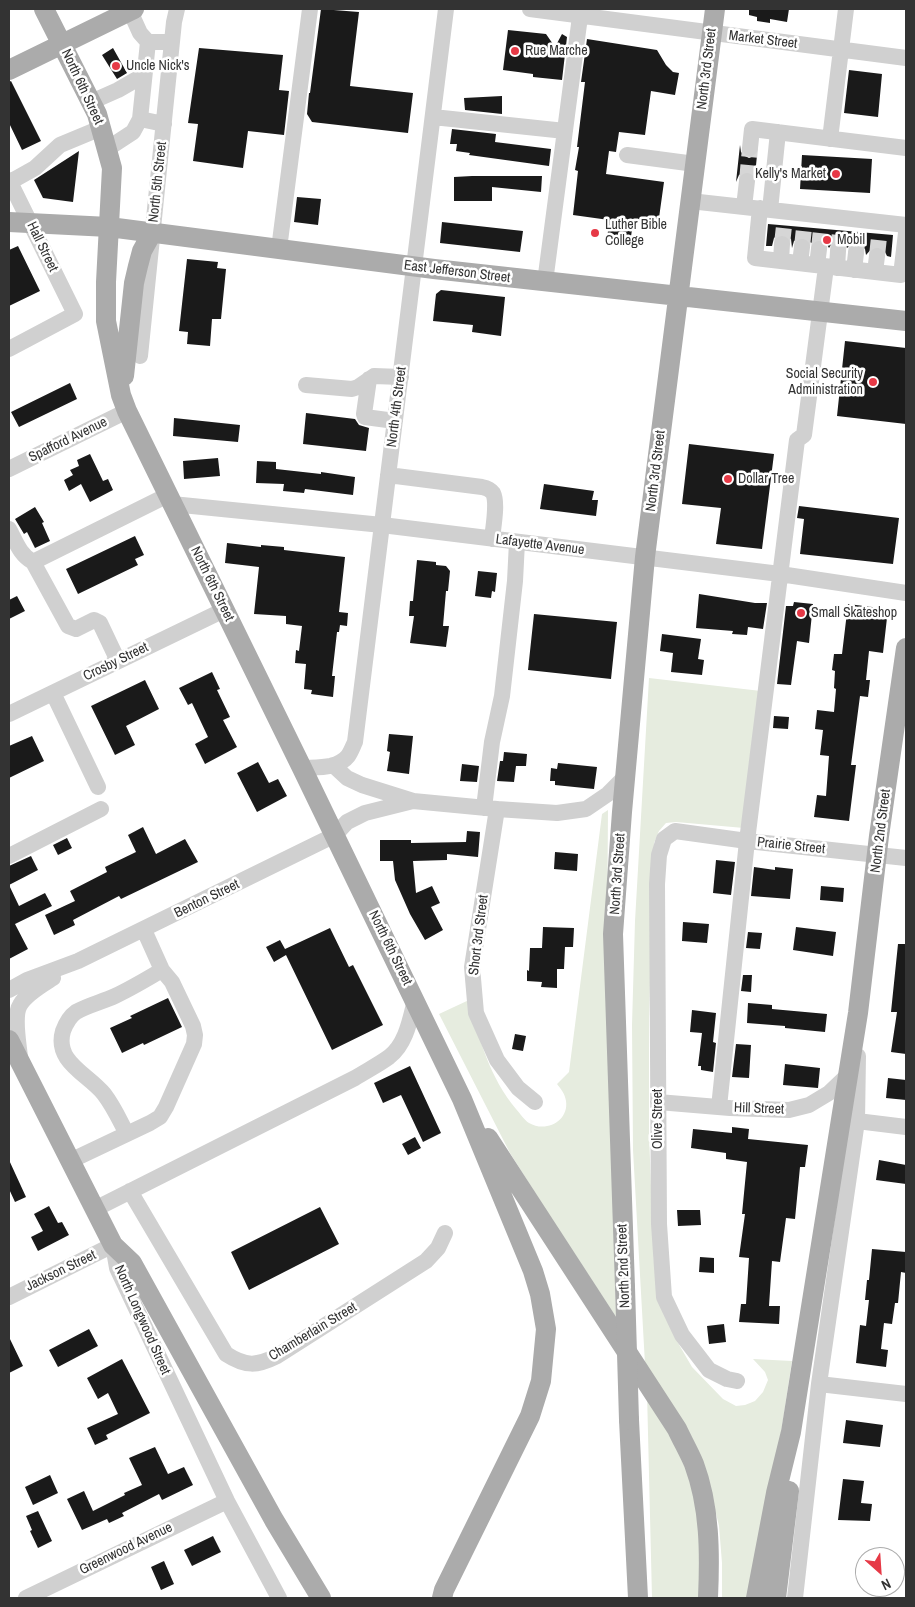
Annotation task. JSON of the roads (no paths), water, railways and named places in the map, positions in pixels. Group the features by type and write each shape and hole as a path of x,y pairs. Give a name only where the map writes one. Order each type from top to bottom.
{"main road":[{"name":"North 6th Street","path":"44,9 97,114 112,168 106,282 106,321 124,403 462,1099"},
{"name":"North 3rd Street","path":"614,934 622,812 627,775 646,557 714,9"},
{"path":"9,70 132,10"},
{"name":"East Jefferson Street","path":"9,222 109,227 415,267 906,321"},
{"path":"124,403 134,283 142,251 153,232"},
{"name":"North 2nd Street","path":"756,1598 776,1493 791,1432 849,1074 906,648"},
{"name":"North 2nd Street","path":"614,934 629,1420 638,1598"},
{"name":"North Longwood Street","path":"9,1040 113,1245"},
{"path":"442,1598 444,1590 530,1416 541,1381 546,1329 540,1294 533,1271 462,1099"},
{"path":"462,1099 664,1409 694,1464 705,1505 710,1559 708,1598"},
{"path":"113,1245 132,1263 274,1520 321,1598"},
{"path":"776,1598 789,1493 791,1432"}],"street":[{"name":"North 5th Street","path":"140,356 174,22 177,9"},
{"path":"279,249 310,9"},
{"name":"North 4th Street","path":"333,765 343,762 349,756 355,742 446,9"},
{"name":"Market Street","path":"530,9 580,12 712,33 906,58"},
{"path":"830,139 846,9"},
{"path":"132,10 140,33 148,42 172,42"},
{"path":"545,282 580,12"},
{"path":"107,148 132,132 140,119 148,42"},
{"path":"91,102 118,90 144,75"},
{"path":"433,117 565,131"},
{"path":"140,119 164,124"},
{"path":"9,181 35,168 60,145 101,128"},
{"path":"750,148 752,130 906,148"},
{"path":"778,132 769,212 755,258 781,261 801,255 827,260 854,270 876,264 901,275 906,234"},
{"path":"626,155 695,164"},
{"name":"Hall Street","path":"9,181 75,314 9,349"},
{"path":"747,182 769,212"},
{"path":"690,201 769,212 822,223 879,230 906,225"},
{"path":"781,261 782,244"},
{"path":"854,270 856,253"},
{"path":"719,1107 747,841 797,440 804,435 827,260"},
{"path":"306,385 352,389 358,388 369,379 378,376 400,377"},
{"path":"369,379 364,414 366,417 395,421"},
{"name":"Spafford Avenue","path":"11,463 124,403"},
{"path":"388,475 482,486 489,489 495,500 492,539"},
{"path":"33,562 170,500"},
{"name":"Lafayette Avenue","path":"170,500 646,557 780,574 906,593"},
{"path":"9,529 21,552 27,559 33,562 68,626 76,629 94,620 100,623 118,661"},
{"name":"Short 3rd Street","path":"517,542 515,581 502,696 492,742 491,809 472,967 476,1013 496,1060 518,1088 535,1102"},
{"name":"Crosby Street","path":"9,714 224,610"},
{"path":"53,693 98,787"},
{"path":"302,768 333,765 347,778 362,785 413,801 556,813 586,809 608,794 627,775"},
{"path":"335,835 347,822 365,813 413,801"},
{"path":"9,856 101,810"},
{"name":"Prairie Street","path":"676,831 747,841 906,858"},
{"name":"Olive Street","path":"676,831 664,839 657,884 659,1224 664,1297 682,1335 710,1370 726,1379 737,1381"},
{"name":"Benton Street","path":"9,990 27,980 78,961 144,930 335,835"},
{"path":"70,1161 160,1117 194,1044 193,1026 172,982 162,970 144,930"},
{"name":"Benton Street","path":"20,1064 17,1022 19,1006 36,988 78,961"},
{"path":"127,1134 114,1108 103,1092 76,1068 63,1053 61,1038 66,1023 74,1014 138,985 162,970"},
{"path":"95,1209 355,1078 390,1056 402,1041 410,1022 415,1000"},
{"name":"North 2nd Street","path":"795,1598 819,1384 857,1121 858,1013"},
{"name":"Hill Street","path":"658,1102 789,1110 809,1105 828,1093 849,1074"},
{"path":"857,1121 906,1127"},
{"name":"Chamberlain Street","path":"130,1191 226,1354 237,1361 252,1364 266,1362 278,1356 426,1261 438,1248 445,1233"},
{"name":"Jackson Street","path":"9,1296 113,1245"},
{"name":"North Longwood Street","path":"113,1245 117,1268 227,1501 279,1598"},
{"path":"819,1384 906,1394"},
{"name":"Greenwood Avenue","path":"26,1598 227,1501"}],"tunnel":[{"path":"747,181 750,148"},
{"path":"782,244 784,226"},
{"path":"802,247 804,228"},
{"path":"819,249 821,229"},
{"path":"838,251 840,232"},
{"path":"856,253 858,234"},
{"path":"877,256 879,237"}],"place":[{"name":"Rue Marche","path":"515,51"},
{"name":"Uncle Nick's","path":"116,66"},
{"name":"Kelly's Market","path":"836,174"},
{"name":"Luther Bible College","path":"595,233"},
{"name":"Mobil","path":"827,240"},
{"name":"Social Security Administration","path":"873,382"},
{"name":"Dollar Tree","path":"728,479"},
{"name":"Small Skateshop","path":"801,613"}]}
